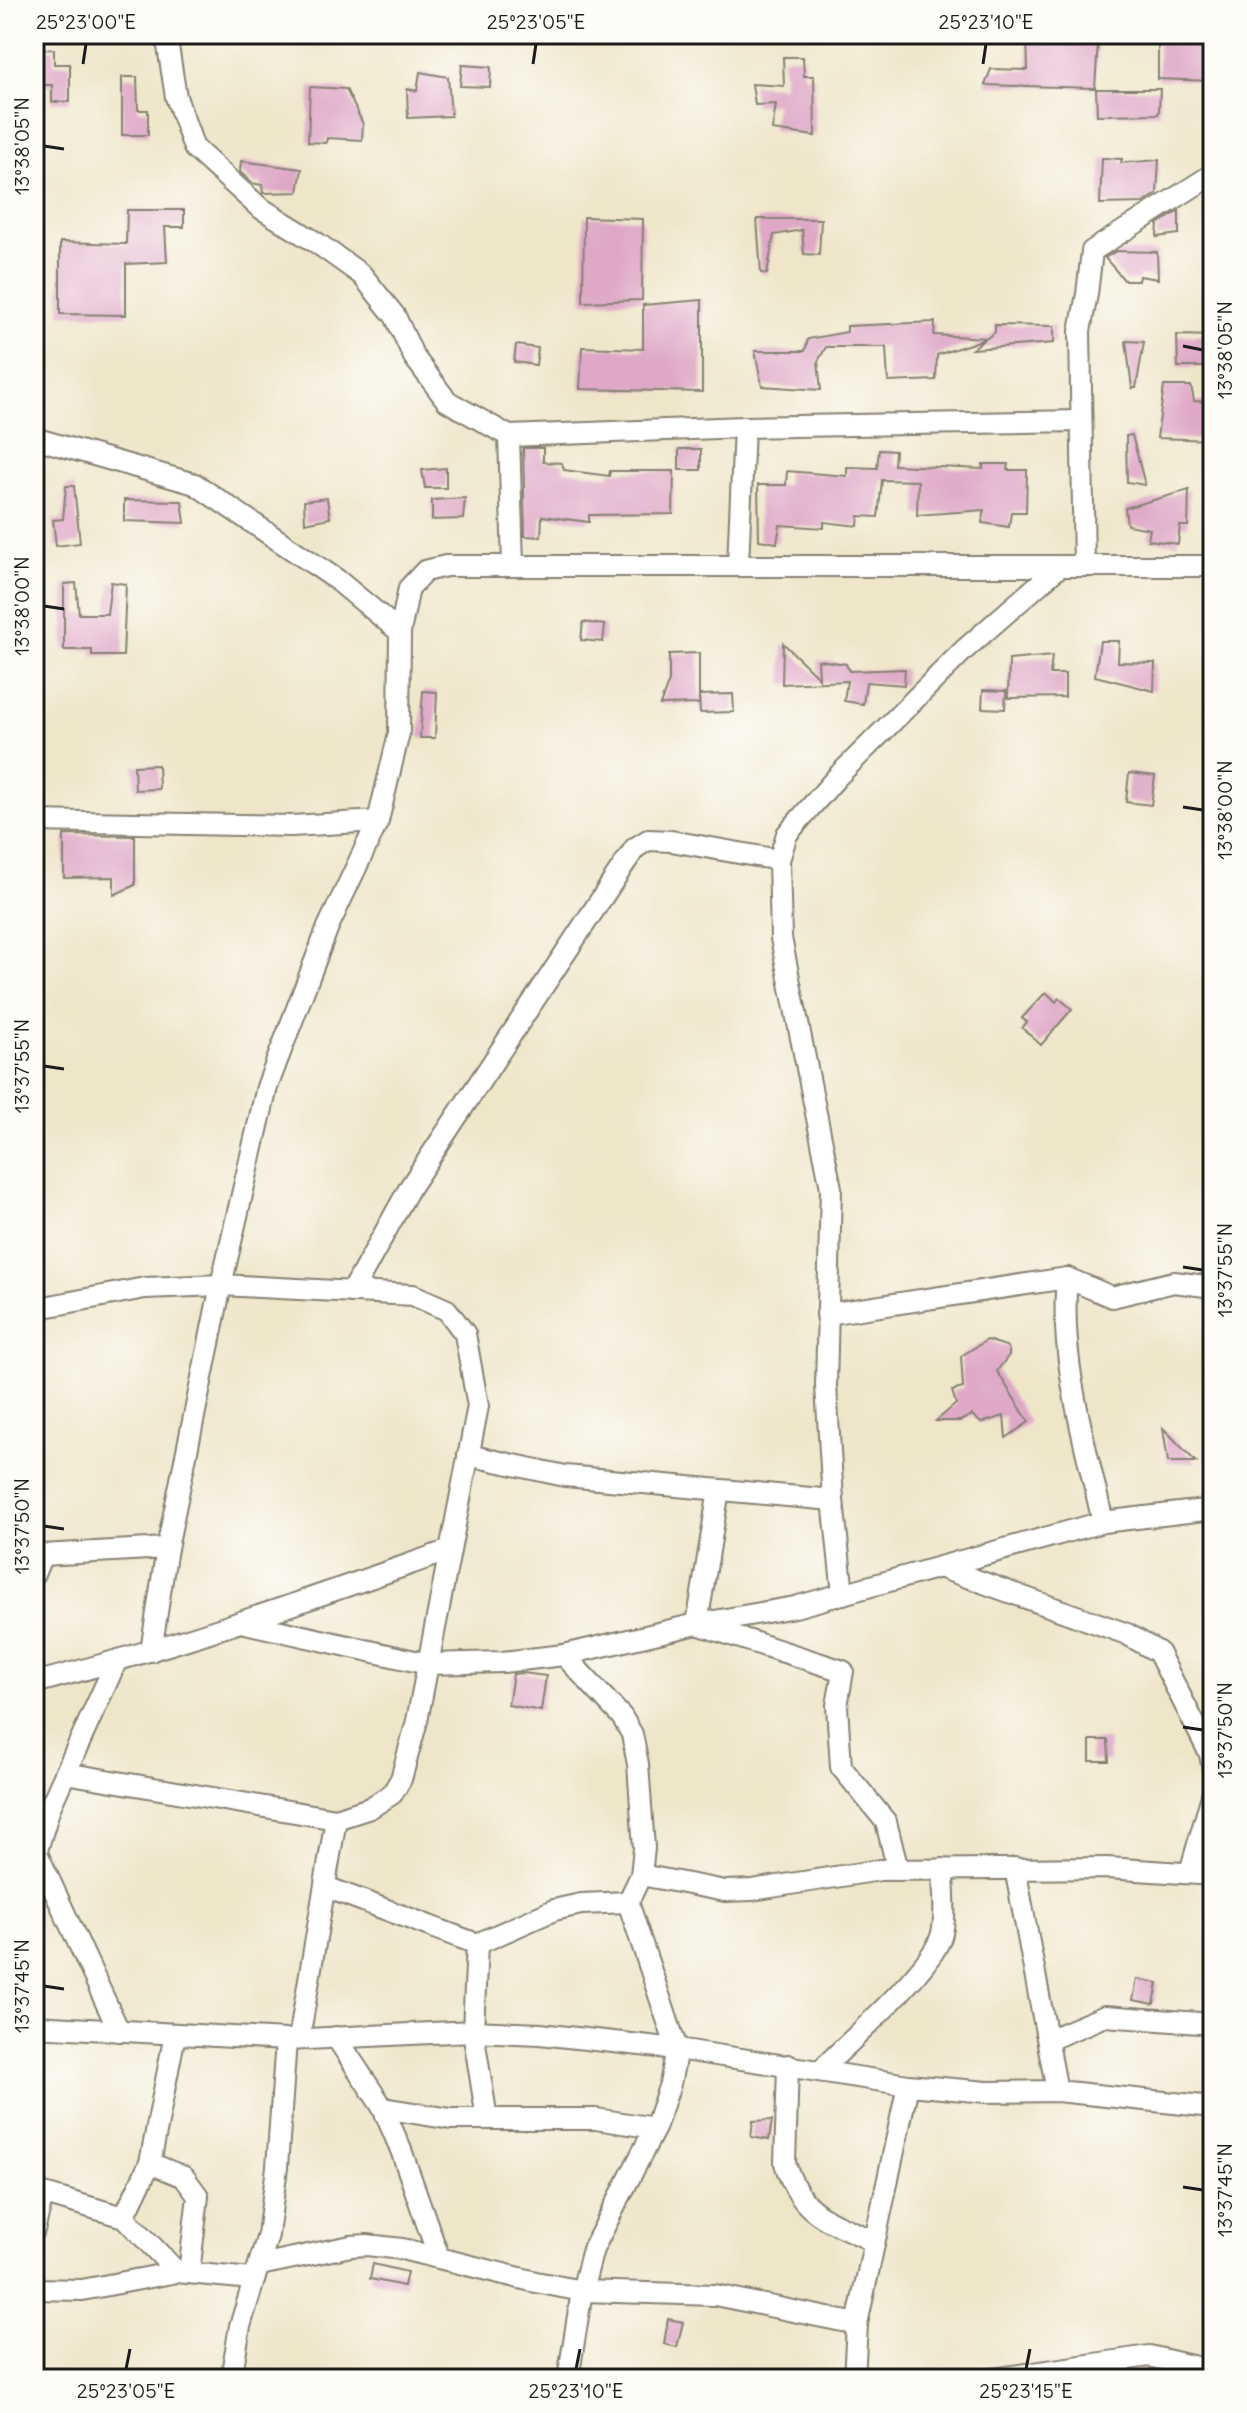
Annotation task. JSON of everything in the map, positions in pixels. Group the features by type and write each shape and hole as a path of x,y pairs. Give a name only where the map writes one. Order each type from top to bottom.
{"street":[{"path":"166,34 176,97 194,148 259,207 362,275 395,316 414,357 447,401 509,436 744,427 1081,421"},
{"path":"1084,566 1080,331 1092,251 1213,174"},
{"path":"738,565 744,427"},
{"path":"509,436 513,565"},
{"path":"34,438 195,484 314,563 400,632"},
{"path":"151,1651 167,1548 221,1285 267,1087 328,927 378,821 399,733 400,632 409,588 425,571 446,566 513,565 1213,566"},
{"path":"843,1594 826,1386 831,1188 781,938 779,860 787,834 837,777 964,650 1060,566"},
{"path":"34,821 291,826 378,821"},
{"path":"352,1292 410,1187 635,848 648,840 671,841 779,860"},
{"path":"827,1314 1067,1278 1112,1297 1174,1282 1213,1287"},
{"path":"1067,1278 1063,1310 1067,1355 1103,1522"},
{"path":"34,1309 145,1288 221,1285 413,1295 447,1310 465,1334 478,1406 417,1721 401,1779 392,1794 370,1808 336,1819 65,1773"},
{"path":"468,1455 565,1476 833,1500"},
{"path":"697,1624 719,1490"},
{"path":"241,1622 428,1664 503,1662 564,1655 697,1624 795,1607 1103,1522 1213,1509"},
{"path":"37,1560 167,1548"},
{"path":"34,1683 151,1651 450,1550"},
{"path":"942,1568 1127,1634 1158,1652 1210,1754 1213,1770"},
{"path":"697,1624 843,1671 837,1706 841,1767 886,1822 898,1870"},
{"path":"564,1655 622,1717 632,1734 638,1764 644,1848 641,1875 628,1902 677,2049 670,2084 655,2128 593,2249 582,2291 568,2379"},
{"path":"116,1662 50,1807 35,1854 119,2031"},
{"path":"1190,1872 1213,1792"},
{"path":"231,2379 240,2326 268,2235 292,2040 326,1887 336,1819"},
{"path":"1015,1868 1057,2091"},
{"path":"641,1875 725,1891 898,1870 1107,1868 1213,1875"},
{"path":"821,2070 886,2006 937,1946 942,1933 943,1869"},
{"path":"326,1887 477,1944 554,1910 581,1904 628,1902"},
{"path":"477,1944 473,2031 487,2119"},
{"path":"1048,2040 1105,2016 1213,2024"},
{"path":"34,2026 292,2040 473,2031 540,2034 677,2049 908,2085 987,2092 1057,2091 1213,2107"},
{"path":"124,2217 150,2163 175,2034"},
{"path":"336,2037 383,2108 439,2258"},
{"path":"788,2065 785,2163 799,2197 814,2213 873,2241"},
{"path":"854,2379 857,2324 908,2085"},
{"path":"383,2108 451,2119 596,2119 655,2128"},
{"path":"150,2163 184,2177 198,2196 183,2272"},
{"path":"34,2230 39,2193 107,2210 124,2217 183,2272"},
{"path":"34,2289 82,2290 183,2272 256,2272 351,2246 367,2245 402,2249 582,2291 715,2295 857,2324"},
{"path":"992,2379 1046,2376 1149,2356 1213,2371"}],"building":[{"path":"1197,38 1213,39 1209,81 1158,79 1158,41 1197,41"},
{"path":"1027,39 1098,42 1095,88 985,85 991,69 1028,70"},
{"path":"54,49 54,64 70,64 70,102 52,102 52,85 34,85 34,50"},
{"path":"783,57 803,57 804,76 814,76 815,136 772,130 776,104 755,105 752,84 784,86"},
{"path":"462,65 491,67 490,87 460,86"},
{"path":"420,72 448,77 451,116 408,118 407,89 417,91"},
{"path":"122,77 137,77 138,110 148,110 148,135 122,135"},
{"path":"310,87 346,89 363,124 362,140 327,138 326,143 308,142"},
{"path":"1096,89 1160,89 1159,112 1097,115"},
{"path":"1102,158 1122,159 1121,163 1159,160 1157,194 1143,203 1100,204"},
{"path":"241,161 302,169 298,192 263,193 262,185 252,183 240,172"},
{"path":"127,210 184,210 184,227 165,227 167,262 126,264 126,315 60,314 60,242 126,244"},
{"path":"1179,211 1179,234 1157,237 1158,224"},
{"path":"584,217 643,219 642,300 583,302"},
{"path":"757,219 821,219 819,255 804,254 802,230 774,235 767,274 761,273"},
{"path":"1116,251 1157,252 1158,279 1139,276 1138,281 1125,281 1105,258"},
{"path":"702,300 702,392 580,389 582,347 643,349 643,305"},
{"path":"935,322 934,335 987,338 995,332 995,325 1054,326 1054,343 972,349 985,339 937,355 936,380 888,382 886,347 826,347 818,361 821,390 762,386 755,351 805,351 808,339 847,332 847,326"},
{"path":"1177,335 1213,336 1213,367 1178,367"},
{"path":"1126,341 1144,342 1136,388 1132,388"},
{"path":"516,345 538,348 536,365 514,362"},
{"path":"1164,386 1191,386 1194,401 1213,402 1213,440 1157,438"},
{"path":"1132,435 1145,485 1127,482 1126,436"},
{"path":"523,448 543,448 543,462 562,463 564,470 609,476 610,471 674,471 673,514 589,515 589,522 542,516 541,537 525,536"},
{"path":"679,449 701,449 701,470 679,470"},
{"path":"879,450 895,451 894,465 983,469 983,464 1008,464 1007,470 1027,470 1026,512 1011,512 1009,527 982,523 984,510 917,515 918,481 882,480 878,517 859,516 858,526 824,522 824,528 780,525 777,543 759,540 758,485 786,485 787,471 847,476 847,467 877,468"},
{"path":"446,468 446,488 425,488 422,470"},
{"path":"66,486 74,486 80,543 56,546 53,520 63,519"},
{"path":"1189,490 1188,526 1180,526 1178,544 1148,540 1150,529 1127,525 1125,508"},
{"path":"327,498 330,518 305,523 304,501"},
{"path":"465,498 463,519 432,520 432,500"},
{"path":"124,500 182,501 185,523 124,521"},
{"path":"111,582 126,584 123,656 92,656 92,650 64,650 64,584 76,583 79,614 107,614"},
{"path":"583,622 605,625 603,642 581,640"},
{"path":"1100,641 1119,641 1118,662 1155,663 1154,691 1095,676"},
{"path":"783,643 819,678 818,660 846,664 849,671 905,669 904,685 866,682 863,704 844,701 847,681 782,684"},
{"path":"699,653 699,704 660,705 669,681 669,654"},
{"path":"1052,656 1050,674 1065,674 1065,697 1008,698 1009,660"},
{"path":"983,690 1006,691 1005,709 982,708"},
{"path":"423,691 437,692 435,738 420,738"},
{"path":"733,694 734,712 700,713 699,695"},
{"path":"158,765 159,789 135,790 134,766"},
{"path":"1129,773 1155,776 1151,805 1126,802"},
{"path":"64,835 135,836 135,885 114,895 114,877 64,878"},
{"path":"1046,992 1056,1002 1059,998 1072,1009 1041,1045 1022,1028 1027,1022 1022,1018"},
{"path":"987,1340 1006,1346 1009,1350 1009,1355 997,1371 1029,1422 1006,1438 1004,1416 981,1423 972,1415 960,1421 936,1421 956,1404 952,1391 963,1388 961,1356"},
{"path":"1163,1428 1196,1462 1168,1462"},
{"path":"513,1674 546,1676 541,1711 508,1705"},
{"path":"1090,1740 1108,1740 1109,1761 1090,1761"},
{"path":"1137,1979 1158,1983 1154,2004 1133,2000"},
{"path":"772,2120 769,2140 751,2137 753,2121"},
{"path":"373,2264 407,2272 404,2286 370,2279"},
{"path":"668,2319 683,2322 677,2347 664,2344"}]}
